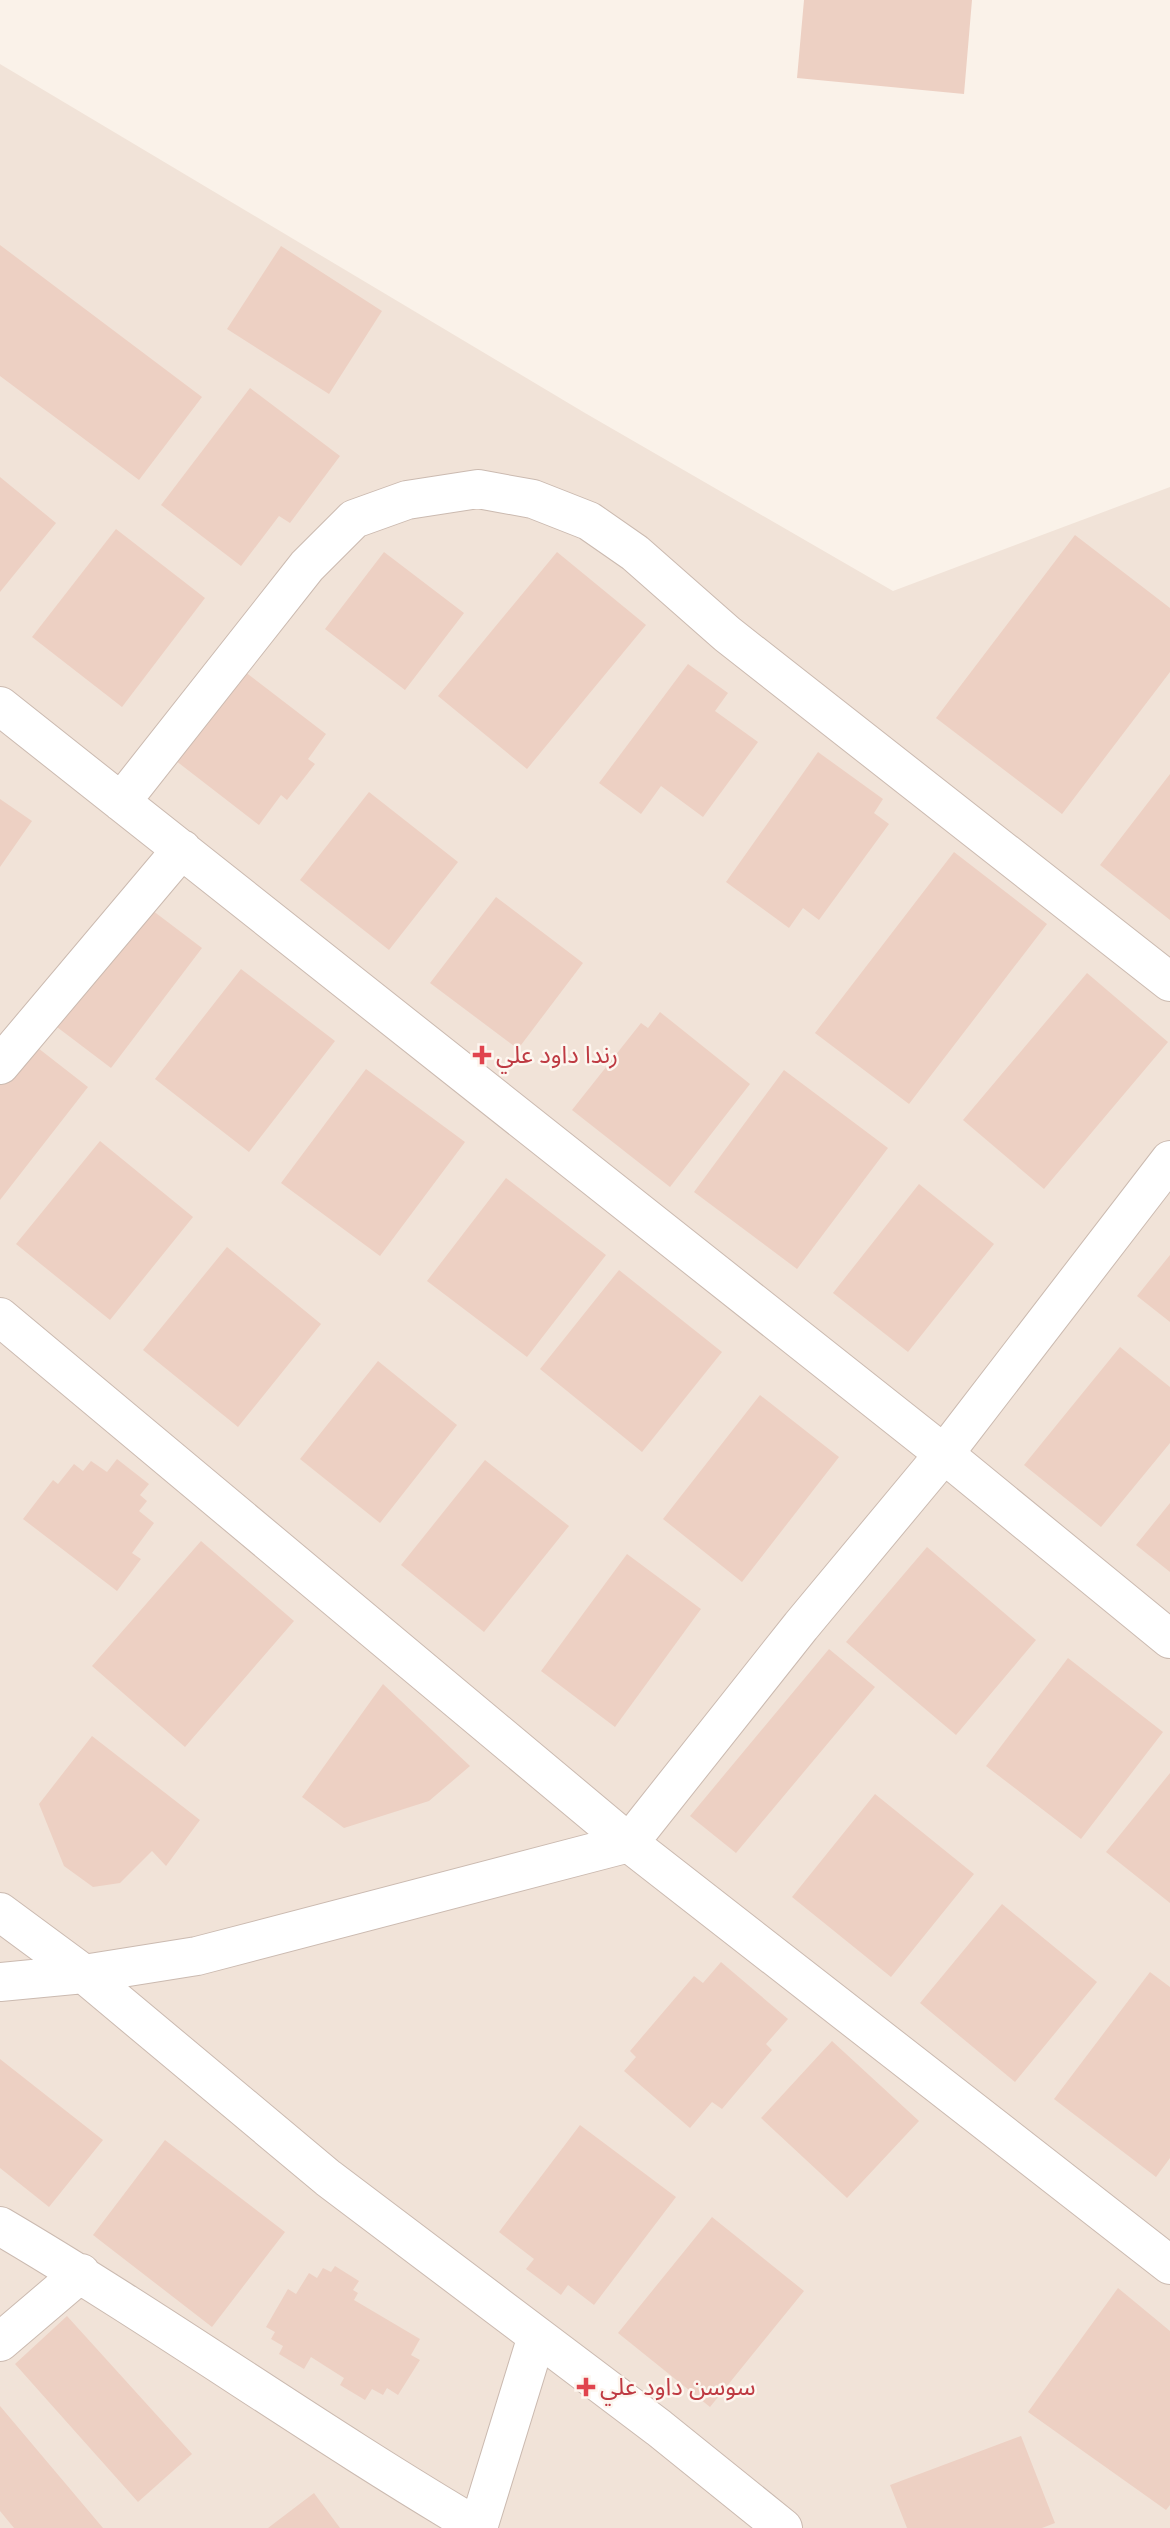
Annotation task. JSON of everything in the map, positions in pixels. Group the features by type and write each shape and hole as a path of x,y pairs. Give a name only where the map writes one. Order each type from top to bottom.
{"street":[{"path":"121,802 307,566 354,519 407,500 478,489 533,499 589,522 635,553 727,634 1170,982"},
{"path":"0,706 944,1454 1170,1639"},
{"path":"0,1065 182,849"},
{"path":"0,1982 84,1974 197,1956 629,1843 801,1626 944,1454 1170,1160"},
{"path":"0,1317 629,1843 1170,2265"},
{"path":"0,1912 84,1974 328,2178 659,2428 783,2528"},
{"path":"0,2226 81,2273 389,2474 478,2528 537,2336"},
{"path":"0,2342 81,2273"}],"shaded area":[{"path":"0,64 585,413 893,591 1170,487 1170,2528 0,2528"}],"building":[{"path":"804,0 972,0 964,94 797,78"},
{"path":"0,245 202,397 139,480 0,376"},
{"path":"281,246 382,311 329,394 227,329"},
{"path":"250,388 340,456 290,523 279,516 241,566 161,505"},
{"path":"0,477 56,523 0,592"},
{"path":"116,529 205,598 122,707 32,637"},
{"path":"1075,535 1170,608 1170,672 1062,814 936,718"},
{"path":"384,552 464,613 405,690 325,629"},
{"path":"557,552 646,625 527,769 438,696"},
{"path":"688,664 728,693 715,711 758,742 703,817 661,786 641,814 599,783"},
{"path":"240,668 326,734 308,759 315,764 287,800 281,795 259,825 171,757"},
{"path":"818,752 883,799 874,813 889,824 819,920 803,908 789,928 726,882"},
{"path":"1170,774 1170,920 1100,865"},
{"path":"369,792 458,862 389,950 300,880"},
{"path":"0,799 32,821 0,867"},
{"path":"954,852 1047,924 909,1104 815,1033"},
{"path":"496,897 583,963 518,1049 430,983"},
{"path":"140,901 202,948 111,1068 49,1021"},
{"path":"241,969 335,1041 249,1152 155,1079"},
{"path":"1087,973 1168,1042 1044,1189 963,1120"},
{"path":"660,1012 750,1084 670,1187 572,1110 641,1023 648,1028"},
{"path":"29,1041 88,1087 0,1200 0,1078"},
{"path":"366,1069 465,1142 380,1256 281,1183"},
{"path":"784,1070 888,1148 797,1269 694,1192"},
{"path":"100,1141 193,1217 110,1320 16,1244"},
{"path":"506,1178 606,1255 527,1357 427,1281"},
{"path":"919,1184 994,1244 908,1352 833,1293"},
{"path":"227,1247 321,1324 238,1427 143,1350"},
{"path":"1170,1255 1170,1322 1137,1296"},
{"path":"619,1270 722,1352 642,1452 540,1369"},
{"path":"1120,1347 1170,1387 1170,1443 1101,1527 1024,1465"},
{"path":"378,1361 457,1425 380,1523 300,1459"},
{"path":"760,1395 839,1457 742,1582 663,1519"},
{"path":"117,1459 149,1484 140,1495 147,1501 139,1511 154,1523 132,1553 141,1559 117,1591 23,1519 53,1480 58,1484 74,1464 83,1471 91,1461 107,1472"},
{"path":"485,1460 569,1526 484,1632 401,1565"},
{"path":"1170,1503 1170,1572 1136,1545"},
{"path":"201,1541 294,1621 185,1747 92,1666"},
{"path":"927,1547 1036,1640 956,1735 846,1642"},
{"path":"627,1554 701,1609 615,1727 541,1671"},
{"path":"829,1649 875,1687 736,1853 690,1816"},
{"path":"1068,1658 1163,1732 1081,1839 986,1766"},
{"path":"383,1684 470,1766 429,1801 344,1828 302,1797"},
{"path":"92,1736 200,1820 166,1866 152,1851 120,1883 93,1887 64,1866 39,1804"},
{"path":"1170,1773 1170,1903 1106,1852"},
{"path":"875,1794 974,1874 891,1977 792,1897"},
{"path":"1002,1904 1097,1982 1015,2082 920,2003"},
{"path":"721,1962 788,2019 766,2044 772,2050 722,2109 712,2102 690,2128 624,2071 636,2057 630,2051 694,1976 703,1983"},
{"path":"1150,1972 1170,1987 1170,2158 1156,2177 1054,2099"},
{"path":"832,2041 919,2121 847,2198 761,2118"},
{"path":"0,2059 103,2140 49,2207 0,2168"},
{"path":"580,2125 676,2197 594,2305 568,2285 561,2295 526,2269 534,2259 499,2232"},
{"path":"165,2140 285,2232 212,2327 93,2235"},
{"path":"712,2217 804,2291 710,2407 618,2333"},
{"path":"335,2266 359,2281 353,2290 358,2293 354,2300 420,2339 411,2355 420,2360 398,2395 387,2388 383,2395 372,2389 365,2400 340,2385 344,2378 311,2357 304,2369 279,2354 283,2346 271,2339 275,2332 266,2327 288,2289 296,2294 309,2273 317,2278 323,2268 331,2272"},
{"path":"1118,2288 1170,2331 1170,2505 1166,2510 1028,2412"},
{"path":"67,2316 192,2454 138,2502 15,2364"},
{"path":"0,2406 103,2528 14,2528 0,2511"},
{"path":"1021,2436 1055,2523 1042,2528 907,2528 890,2485"},
{"path":"314,2493 340,2528 268,2528"}],"place":[{"name":"رندا داود علي","path":"482,1055"},
{"name":"سوسن داود علي","path":"586,2387"}]}
